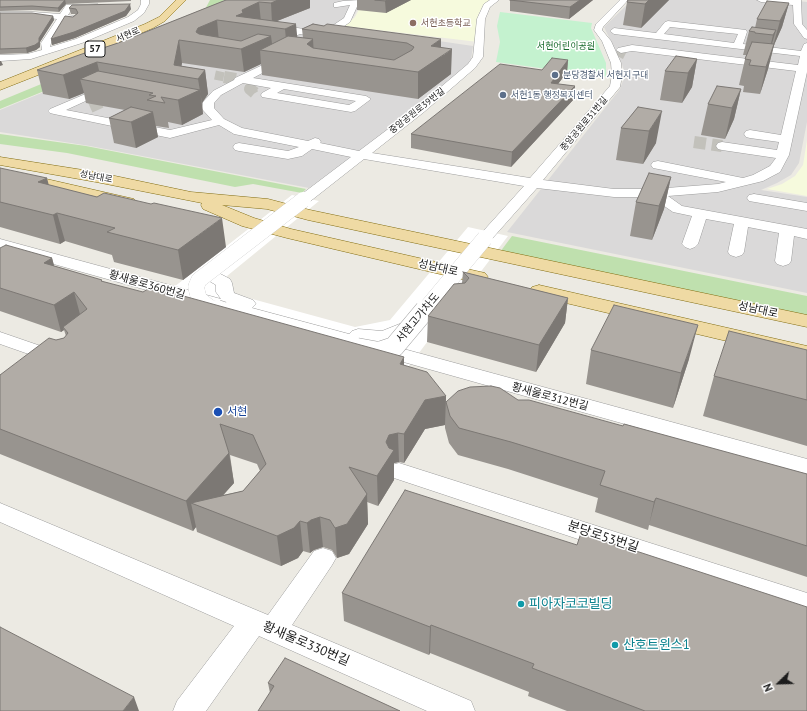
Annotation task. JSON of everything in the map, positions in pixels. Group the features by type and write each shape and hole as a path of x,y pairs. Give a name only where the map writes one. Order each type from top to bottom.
{"main road":[{"name":"서현로","path":"0,79 82,49 132,28 166,7 172,0"},
{"name":"서현로","path":"0,86 149,26 162,19 181,0"},
{"path":"0,148 64,158 203,186 268,204"},
{"name":"성남대로","path":"0,161 96,177 191,197 268,204 308,215 807,321"},
{"path":"0,177 42,183 140,205"},
{"name":"성남대로","path":"191,197 248,222 496,281"},
{"path":"199,215 248,222"},
{"path":"520,287 807,353"}],"street":[{"name":"중앙공원로39번길","path":"303,200 420,110 472,66 478,57 481,19 488,6 495,0"},
{"name":"중앙공원로31번길","path":"485,238 615,87 617,75 616,63 606,41 598,30 599,26 624,0"},
{"path":"762,0 797,4 807,9"},
{"path":"337,5 356,1"},
{"path":"306,47 324,37 324,35 339,21 350,15 356,1"},
{"path":"44,45 79,40 127,20 141,11 143,3"},
{"path":"797,4 799,26 807,36"},
{"path":"0,58 28,57 44,45 69,7 107,5"},
{"path":"0,14 33,14 84,19"},
{"path":"105,20 127,20"},
{"path":"655,34 668,24 743,32 739,42"},
{"path":"299,31 289,38 263,30 299,31 324,35"},
{"path":"194,107 208,109 220,121 238,130 360,155 532,184 614,193 699,191 748,181 768,174 775,169 783,156 786,139 802,85 806,53 739,42 614,31"},
{"path":"621,50 632,48 656,51 651,57 725,66 728,60 804,69"},
{"path":"208,109 209,102 217,93 239,80 294,55 274,54"},
{"path":"239,80 282,86 366,99 351,109 261,94 282,86"},
{"path":"110,98 120,93 102,90 54,111 170,134 220,121"},
{"path":"244,121 291,129"},
{"path":"263,135 277,127"},
{"path":"239,147 288,155 298,154 326,136 305,132"},
{"path":"750,133 786,139"},
{"path":"722,146 783,156"},
{"path":"658,165 748,181"},
{"path":"654,193 678,209 807,234"},
{"path":"754,198 807,207"},
{"name":"서현고가차도","path":"303,200 199,280 196,287 197,294 200,299 209,307 366,351 379,352 394,347 413,325 442,300 485,238"},
{"path":"690,244 700,213"},
{"path":"736,252 742,222"},
{"path":"783,261 787,230"},
{"name":"황새울로360번길","path":"0,244 294,326"},
{"path":"207,273 224,283 227,296 237,301 364,336 385,336 413,325"},
{"name":"황새울로312번길","path":"294,326 807,467"},
{"path":"0,338 64,360"},
{"name":"분당로53번길","path":"399,471 807,604"},
{"path":"0,512 264,626 323,558"},
{"name":"황새울로330번길","path":"188,711 264,626 460,711"}],"shaded area":[{"path":"227,0 362,0 353,18 343,27 473,46 471,60 466,67 399,123 309,188 90,146 0,132 0,110 66,83"},
{"name":"서현초등학교","path":"364,0 492,0 482,8 478,15 478,42 345,26 355,17"},
{"path":"632,0 788,0 807,2 807,122 799,163 791,175 761,190 807,197 807,293 507,232 620,89 625,75 622,64 604,27"},
{"path":"807,140 807,196 767,189 782,184 795,176 803,165"}],"green space":[{"path":"210,0 224,0 221,7 64,83 0,109 0,101 203,13"},
{"name":"서현어린이공원","path":"500,12 592,23 591,28 606,63 606,77 496,62 500,42 497,26"},
{"path":"0,134 86,146 306,189 302,193 253,184 235,187 67,153 0,144"},
{"path":"512,236 807,296 807,316 500,252"}],"pier":[{"path":"292,195 319,201 227,276 234,294 355,327 390,320 468,227 508,236 396,383 138,315"}],"building":[{"path":"0,0 65,0 58,8 32,6 0,7"},
{"path":"226,0 278,0 271,3 259,2 242,10 243,13 236,16 296,24 285,29 217,20 198,28 196,32 199,34 241,41 258,34 271,36 241,49 179,40 174,65 205,70 198,79 97,62 63,75 37,70 96,49 118,43"},
{"path":"510,0 580,0 570,7"},
{"path":"628,0 649,0 645,4 627,2"},
{"path":"767,1 789,3 780,21 757,19"},
{"path":"130,4 125,11 74,32 51,39 65,16 73,17 78,13 76,9 69,8 72,5"},
{"path":"0,13 32,13 53,16 39,38 39,42 35,45 26,48 0,49"},
{"path":"313,24 324,26 327,24 441,39 431,46 452,49 418,72 260,50 288,36 313,39 307,44 313,48 394,60 412,50 414,47 407,43 302,29"},
{"path":"752,27 776,30 773,35 755,33 749,31"},
{"path":"752,42 774,44 766,67 749,65 751,60 745,59"},
{"path":"676,56 697,59 688,73 665,71"},
{"path":"552,58 568,60 551,83 575,86 512,152 411,134 500,64 542,70"},
{"path":"98,71 200,90 178,100 161,97 165,103 147,100 156,96 149,95 153,93 80,79"},
{"path":"717,86 741,89 732,108 708,104"},
{"path":"131,107 153,112 131,122 109,118"},
{"path":"638,107 662,111 649,131 621,128"},
{"path":"0,168 47,178 38,182 97,197 104,193 222,218 178,250 107,232 115,228 57,213 53,215 0,202"},
{"path":"649,173 671,177 659,206 636,202"},
{"path":"6,245 52,258 44,263 102,280 101,281 143,292 151,287 404,357 400,364 427,372 446,396 425,400 404,434 398,433 389,435 386,442 389,448 394,450 377,476 349,467 367,494 347,524 335,528 330,520 320,517 307,523 300,521 294,528 277,536 191,503 243,491 266,464 253,435 220,424 229,453 186,501 0,429 0,375 49,338 56,340 64,338 68,333 63,327 87,309 74,292 54,305 0,288 0,248"},
{"path":"463,272 568,298 539,345 428,316 454,284 465,283 469,278"},
{"path":"614,305 698,325 681,373 591,350"},
{"path":"729,331 807,350 807,400 714,376"},
{"path":"491,386 500,388 518,400 529,400 623,426 624,424 807,474 807,546 656,498 654,502 600,485 605,471 511,442 459,428 450,416 446,402 458,391 470,387"},
{"path":"405,490 577,545 581,533 807,607 807,711 645,711 532,668 534,664 431,625 430,627 342,593"},
{"path":"0,627 134,697 123,711 0,711"},
{"path":"285,658 400,711 258,711 274,686 268,683"}],"tunnel":[{"path":"621,50 621,53 625,55"},
{"path":"215,75 226,77"},
{"path":"226,77 236,79"},
{"path":"255,86 250,89 256,94"},
{"path":"90,107 110,98"},
{"path":"694,142 722,146"}],"place":[{"name":"서현초등학교","path":"413,23"},
{"name":"분당경찰서 서현지구대","path":"555,75"},
{"name":"서현1동 행정복지센터","path":"503,95"},
{"name":"서현","path":"218,412"},
{"name":"피아자코코빌딩","path":"521,604"},
{"name":"산호트윈스1","path":"615,645"}]}
